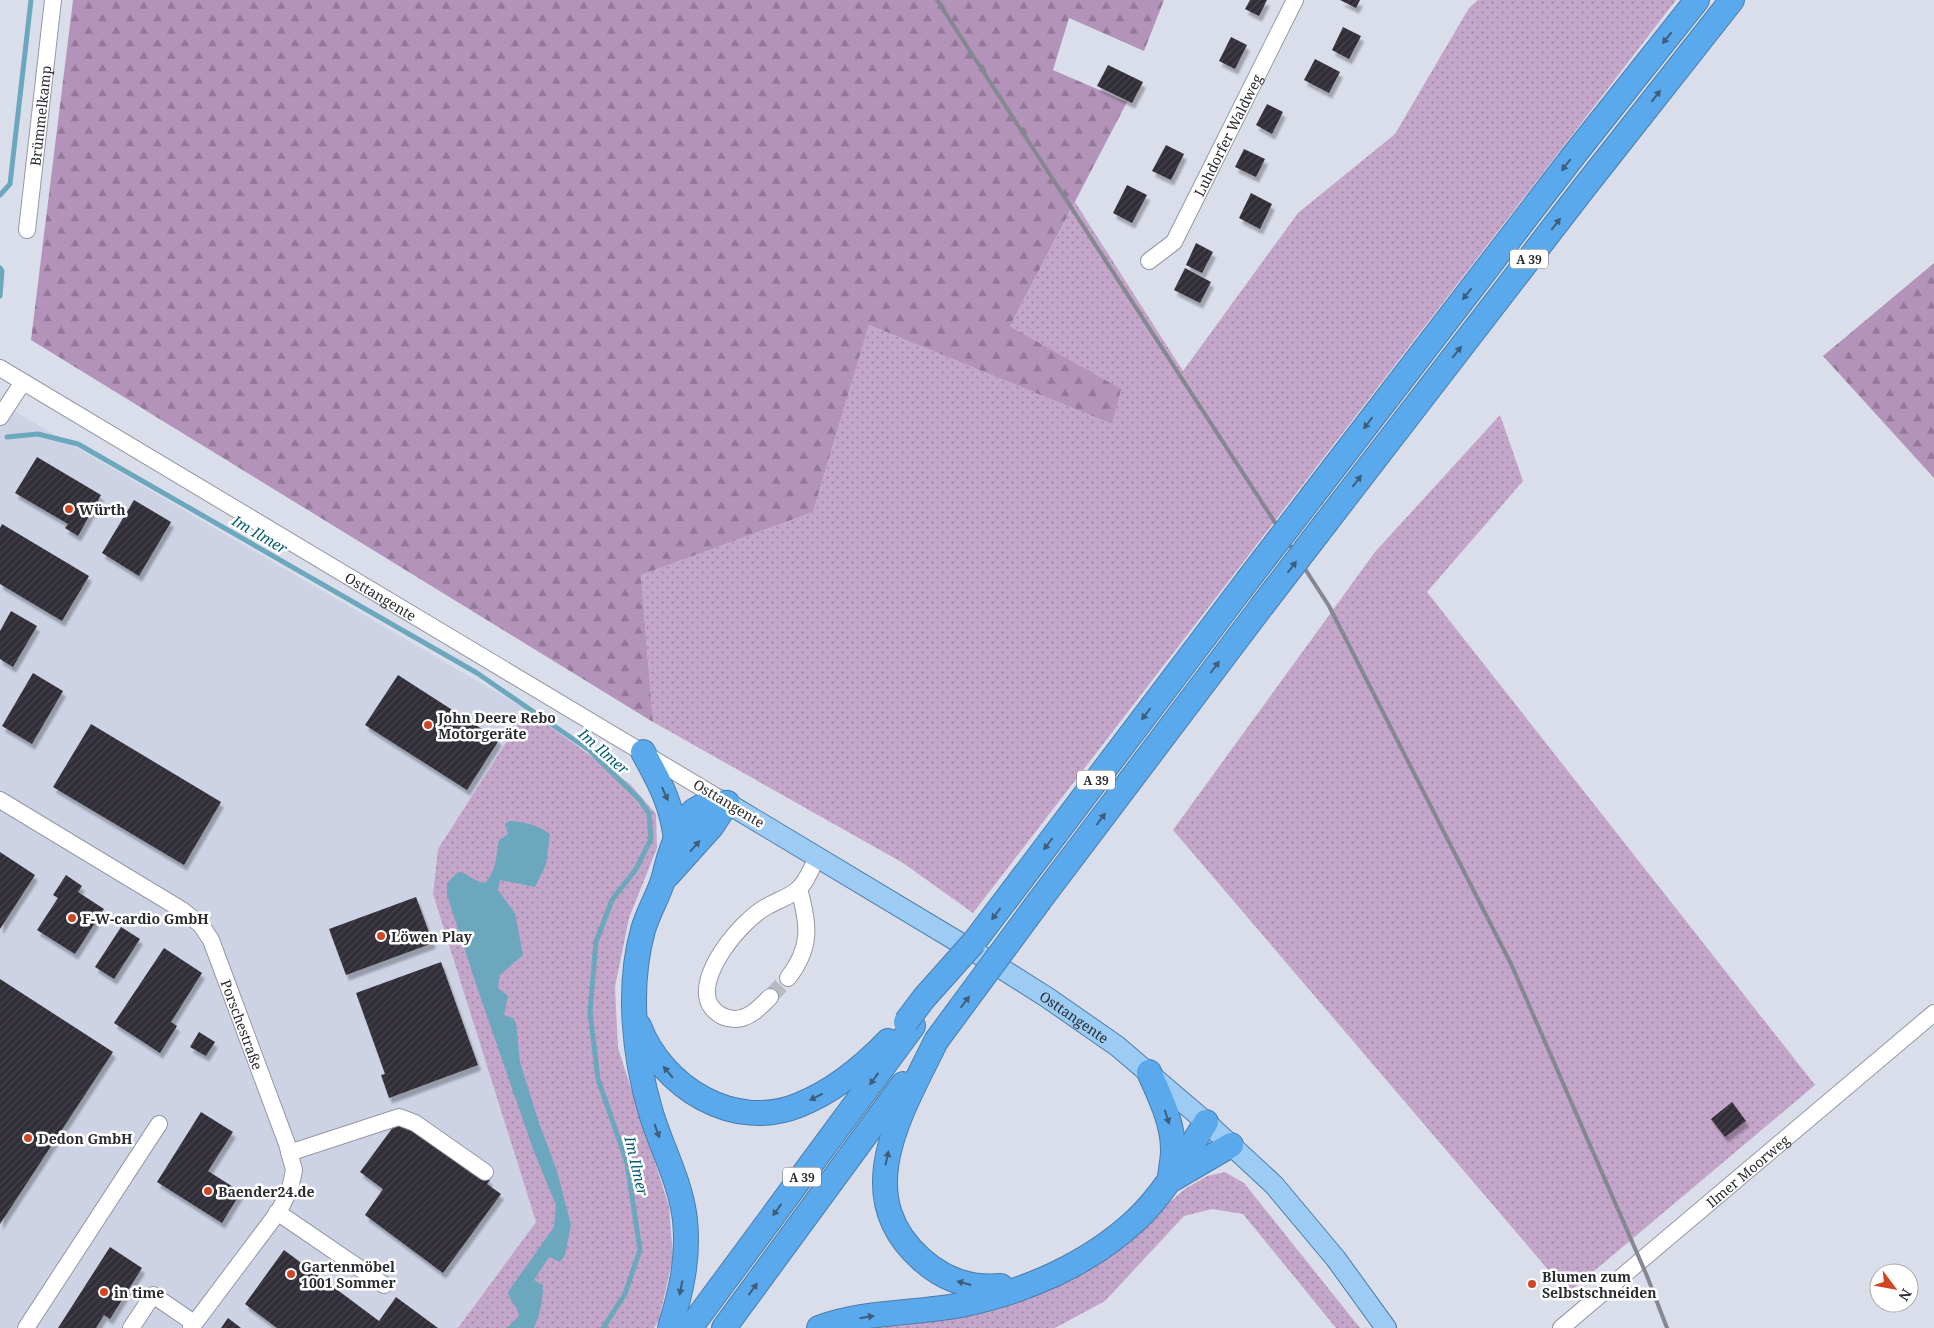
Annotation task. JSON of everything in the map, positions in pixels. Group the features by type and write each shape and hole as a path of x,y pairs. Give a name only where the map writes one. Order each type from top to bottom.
{"highway":[{"name":"A 39","path":"690,1328 910,1024 924,998 974,942 1312,495 1574,155 1697,0"},
{"name":"A 39","path":"724,1328 1040,900 1262,606 1582,189 1732,0"},
{"path":"643,752 667,797 673,818 676,840"},
{"path":"670,1328 681,1290 686,1252 685,1219 678,1188 652,1115 638,1062 635,971 640,944 650,911 676,840 688,816 707,804 727,803"},
{"path":"662,882 712,826 727,803"},
{"path":"635,1015 642,1034 653,1052 674,1079 689,1091 707,1102 726,1109 760,1113 778,1112 798,1106 838,1084 910,1024"},
{"path":"936,1041 893,1134 885,1169 884,1188 889,1212 900,1234 915,1254 927,1265 951,1280 968,1285 986,1287 1047,1278"},
{"path":"1149,1072 1162,1101 1170,1126 1173,1149 1169,1181"},
{"path":"819,1328 863,1317 960,1305 1006,1293 1047,1278 1078,1262 1109,1243 1137,1219 1169,1181 1206,1122"},
{"path":"1169,1181 1232,1145"}],"main road":[{"name":"Osttangente","path":"727,803 818,856 1048,998 1117,1046 1232,1145 1274,1185 1336,1259 1386,1328"}],"street":[{"name":"Brümmelkamp","path":"27,230 53,0"},
{"name":"Luhdorfer Waldweg","path":"1149,261 1174,242 1294,0"},
{"name":"Osttangente","path":"0,368 727,803"},
{"path":"0,417 23,382"},
{"name":"Porschestraße","path":"0,800 182,910 200,925 211,940 294,1170 290,1189 277,1212 193,1326"},
{"path":"770,997 749,1016 737,1020 725,1018 717,1014 710,1005 706,996 706,983 712,969 741,928 768,906 779,902 799,889 818,856"},
{"path":"788,978 800,964 805,943 806,915 799,889"},
{"name":"Ilmer Moorweg","path":"1560,1328 1934,1013"},
{"path":"289,1153 399,1117 415,1122 485,1172"},
{"path":"26,1328 159,1124"},
{"path":"277,1212 384,1285"},
{"path":"131,1328 153,1295 193,1326"}],"shaded area":[{"path":"1478,0 1676,0 973,913 903,863 653,722 641,575 813,512 869,325 1112,424 1120,389 1010,326 1075,202 1183,371 1298,213 1395,134 1469,8"},
{"path":"0,403 527,710 438,849 433,894 536,1222 458,1328 0,1328"},
{"path":"1500,415 1523,481 1427,592 1815,1085 1568,1293 1173,830 1375,552"},
{"path":"527,710 630,784 656,814 657,848 629,918 615,987 618,1048 669,1206 673,1257 659,1320 654,1328 458,1328 536,1222 433,894 438,849"},
{"path":"1225,1172 1244,1183 1360,1328 1336,1328 1243,1214 1212,1209 1184,1216 1105,1301 1055,1328 847,1328 1111,1252 1185,1189 1207,1176"}],"green space":[{"path":"73,0 1164,0 1144,51 1069,18 1053,70 1127,102 1010,326 1121,389 1112,424 869,325 813,512 641,575 653,722 31,340"},
{"path":"1934,263 1934,478 1823,356"}],"water":[{"path":"510,821 531,824 550,834 546,865 535,887 500,880 498,890 515,913 523,955 500,975 498,988 508,996 504,1015 513,1018 516,1023 520,1062 538,1120 557,1171 571,1225 565,1255 560,1262 549,1257 534,1280 543,1285 541,1307 534,1328 507,1328 519,1316 508,1292 554,1227 556,1205 533,1149 447,895 447,883 458,872 485,883 494,868 499,840 508,834 505,824"}],"building":[{"path":"1250,0 1267,0 1259,16 1245,9"},
{"path":"1340,0 1360,0 1356,8"},
{"path":"1343,27 1361,36 1349,59 1332,50"},
{"path":"1231,37 1247,45 1235,69 1219,61"},
{"path":"1315,59 1340,72 1329,93 1304,80"},
{"path":"1108,65 1143,82 1132,103 1097,86"},
{"path":"1267,104 1283,112 1272,134 1256,125"},
{"path":"1166,145 1184,154 1171,180 1152,171"},
{"path":"1244,149 1265,159 1256,177 1235,167"},
{"path":"1127,185 1147,195 1132,223 1113,213"},
{"path":"1251,193 1272,204 1260,229 1239,218"},
{"path":"1196,243 1213,252 1202,273 1186,265"},
{"path":"1185,268 1211,282 1200,303 1174,290"},
{"name":"Würth","path":"37,457 101,495 78,536 65,528 68,524 15,493"},
{"path":"134,500 171,522 139,576 102,553"},
{"path":"2,524 89,576 62,621 0,584 0,528"},
{"path":"11,611 37,626 13,667 0,659 0,631"},
{"path":"33,673 63,691 32,744 2,726"},
{"path":"398,675 499,740 467,790 365,725"},
{"path":"91,724 221,802 184,865 53,787"},
{"path":"0,852 35,875 0,929"},
{"path":"66,875 82,886 78,892 104,909 75,954 37,930 58,898 53,895"},
{"name":"Löwen Play","path":"416,897 433,943 346,975 329,929"},
{"path":"121,927 140,939 114,979 95,967"},
{"path":"164,948 202,973 171,1022 177,1026 160,1053 114,1023"},
{"path":"441,962 478,1065 389,1098 381,1075 385,1074 356,993"},
{"name":"Dedon GmbH","path":"0,979 113,1052 0,1224"},
{"path":"199,1032 215,1042 206,1056 190,1047"},
{"path":"1732,1102 1746,1121 1725,1137 1711,1119"},
{"path":"201,1112 233,1132 208,1171 241,1192 222,1223 157,1182"},
{"path":"399,1119 474,1175 478,1171 490,1180 487,1184 501,1194 443,1273 365,1215 383,1189 360,1172"},
{"name":"in time","path":"110,1247 142,1268 110,1319 104,1315 96,1328 58,1328"},
{"name":"Gartenmöbel 1001 Sommer","path":"284,1250 379,1321 396,1297 438,1328 277,1328 245,1304"},
{"path":"228,1318 241,1328 221,1328"}],"waterway":[{"path":"0,195 10,184 31,0"},
{"path":"0,268 2,271 0,296"},
{"name":"Im Ilmer","path":"7,437 38,434 78,444 477,673 589,750 640,800 649,814 651,839 636,869 612,900 596,942 590,1012 598,1079 627,1163 640,1250 625,1294 603,1328"}],"tunnel":[{"path":"770,997 788,978"}],"railway":[{"path":"937,0 1329,606 1512,966 1647,1276 1667,1328"}],"place":[{"name":"Würth","path":"69,509"},
{"name":"John Deere Rebo Motorgeräte","path":"428,725"},
{"name":"F-W-cardio GmbH","path":"72,918"},
{"name":"Löwen Play","path":"381,936"},
{"name":"Dedon GmbH","path":"28,1138"},
{"name":"Baender24.de","path":"208,1191"},
{"name":"Gartenmöbel 1001 Sommer","path":"291,1274"},
{"name":"Blumen zum Selbstschneiden","path":"1532,1284"},
{"name":"in time","path":"104,1292"}]}
